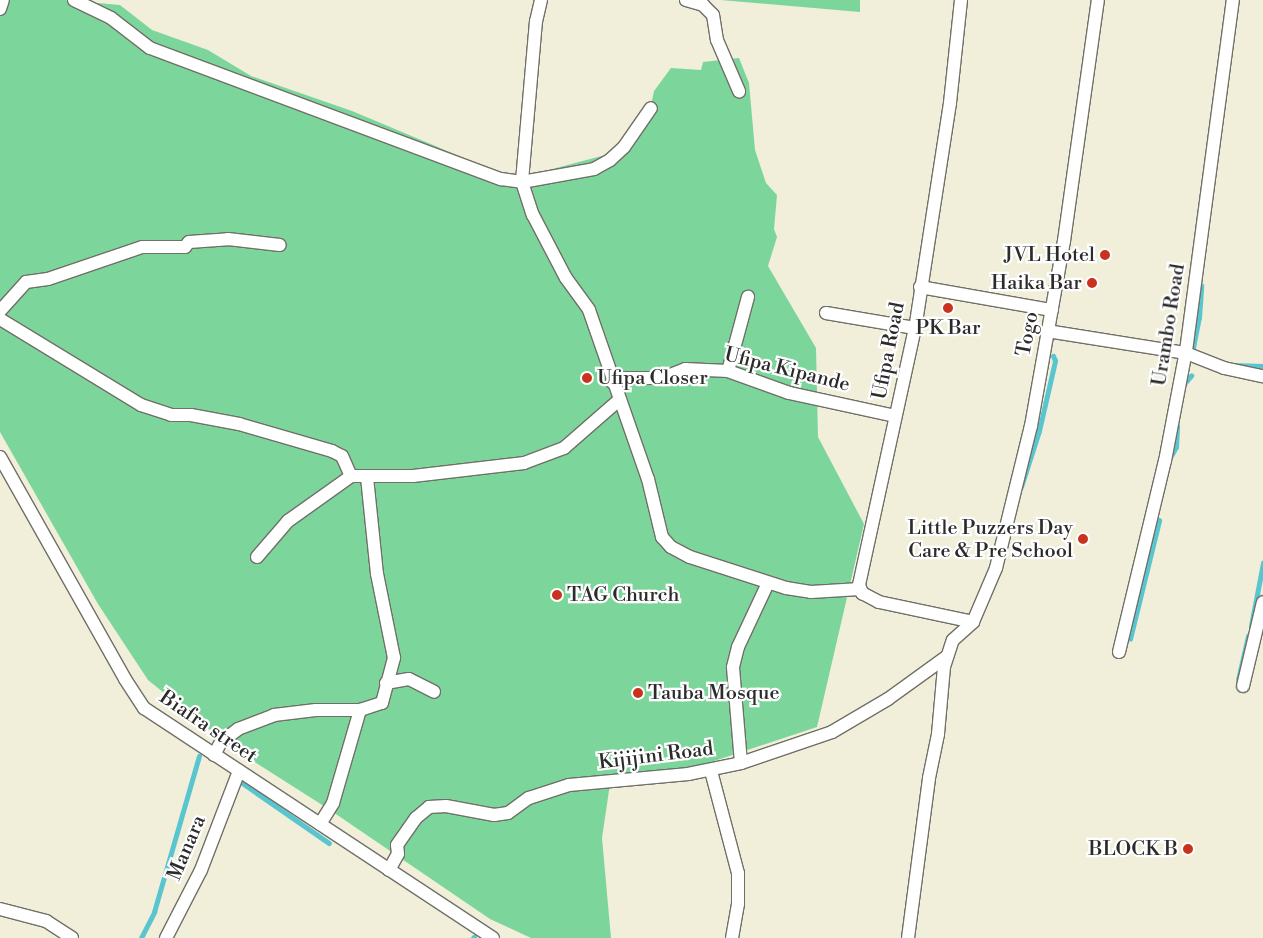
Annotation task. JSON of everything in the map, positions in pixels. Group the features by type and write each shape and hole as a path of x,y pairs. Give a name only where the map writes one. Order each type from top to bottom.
{"street":[{"path":"0,10 3,0"},
{"path":"74,0 111,18 150,48 482,174 522,182 594,169 610,160 624,147 651,108"},
{"path":"541,0 536,21 522,182 533,215 566,278 588,310 648,479 662,537 671,547 690,557 768,583 811,592 860,588 879,602 973,622"},
{"path":"686,0 704,5 713,14 717,40 739,91"},
{"name":"Ufipa Road","path":"860,588 895,416 916,328 920,287 950,103 961,0"},
{"name":"Togo","path":"946,657 952,640 973,622 996,568 1013,508 1052,310 1098,0"},
{"name":"Urambo Road","path":"1119,652 1165,461 1186,354 1233,0"},
{"path":"0,311 26,282 48,279 142,247 185,247 189,242 228,239 280,245"},
{"path":"920,287 1052,310"},
{"path":"728,371 748,297"},
{"path":"826,313 916,328"},
{"path":"0,319 141,405 171,415 191,414 239,424 332,451 342,456 351,476"},
{"path":"1047,331 1186,354 1224,368 1263,376"},
{"name":"Ufipa Kipande","path":"612,382 622,378 662,378 685,369 728,371 789,393 895,416"},
{"path":"257,557 288,521 351,476 367,477 492,468 546,456 586,432 619,400"},
{"name":"Biafra street","path":"0,457 125,679 144,708 490,937"},
{"path":"214,755 220,742 238,729 274,715 360,710 382,703 394,658 377,574 367,477"},
{"path":"741,763 733,667 738,647 768,583"},
{"path":"1243,686 1263,602"},
{"path":"908,938 946,657"},
{"name":"Kijijini Road","path":"389,870 398,854 397,845 416,818 429,807 446,806 494,815 508,813 529,798 569,785 711,771 741,763 832,732 888,699 946,657"},
{"path":"386,683 408,679 434,692"},
{"path":"320,824 333,803 360,710"},
{"path":"711,771 738,873 738,904 732,938"},
{"name":"Manara","path":"166,938 201,870 239,772"},
{"path":"0,909 72,938"}],"green space":[{"path":"0,0 65,0 120,5 152,30 208,50 251,76 352,111 495,171 522,177 613,153 651,105 654,91 671,68 701,70 703,62 739,58 749,83 755,150 766,183 777,195 774,229 777,237 768,266 816,348 818,437 864,524 817,727 687,770 611,777 602,838 611,938 531,938 490,919 327,808 231,747 148,680 98,604 0,432"},
{"path":"721,0 860,0 860,12"}],"waterway":[{"path":"1192,353 1199,318 1201,286"},
{"path":"1021,487 1039,431 1055,361 1053,356"},
{"path":"1234,365 1263,366"},
{"path":"1184,384 1191,376"},
{"path":"1171,456 1176,447 1177,426"},
{"path":"1130,639 1159,521"},
{"path":"1251,626 1263,563"},
{"path":"1238,680 1248,636"},
{"path":"141,938 154,912 199,756"},
{"path":"241,782 329,843"}],"place":[{"name":"JVL Hotel","path":"1105,255"},
{"name":"Haika Bar","path":"1092,283"},
{"name":"PK Bar","path":"948,308"},
{"name":"Ufipa Closer","path":"587,378"},
{"name":"Little Puzzers Day Care & Pre School","path":"1083,539"},
{"name":"TAG Church","path":"557,595"},
{"name":"Tauba Mosque","path":"638,693"},
{"name":"BLOCK B","path":"1188,849"}]}
